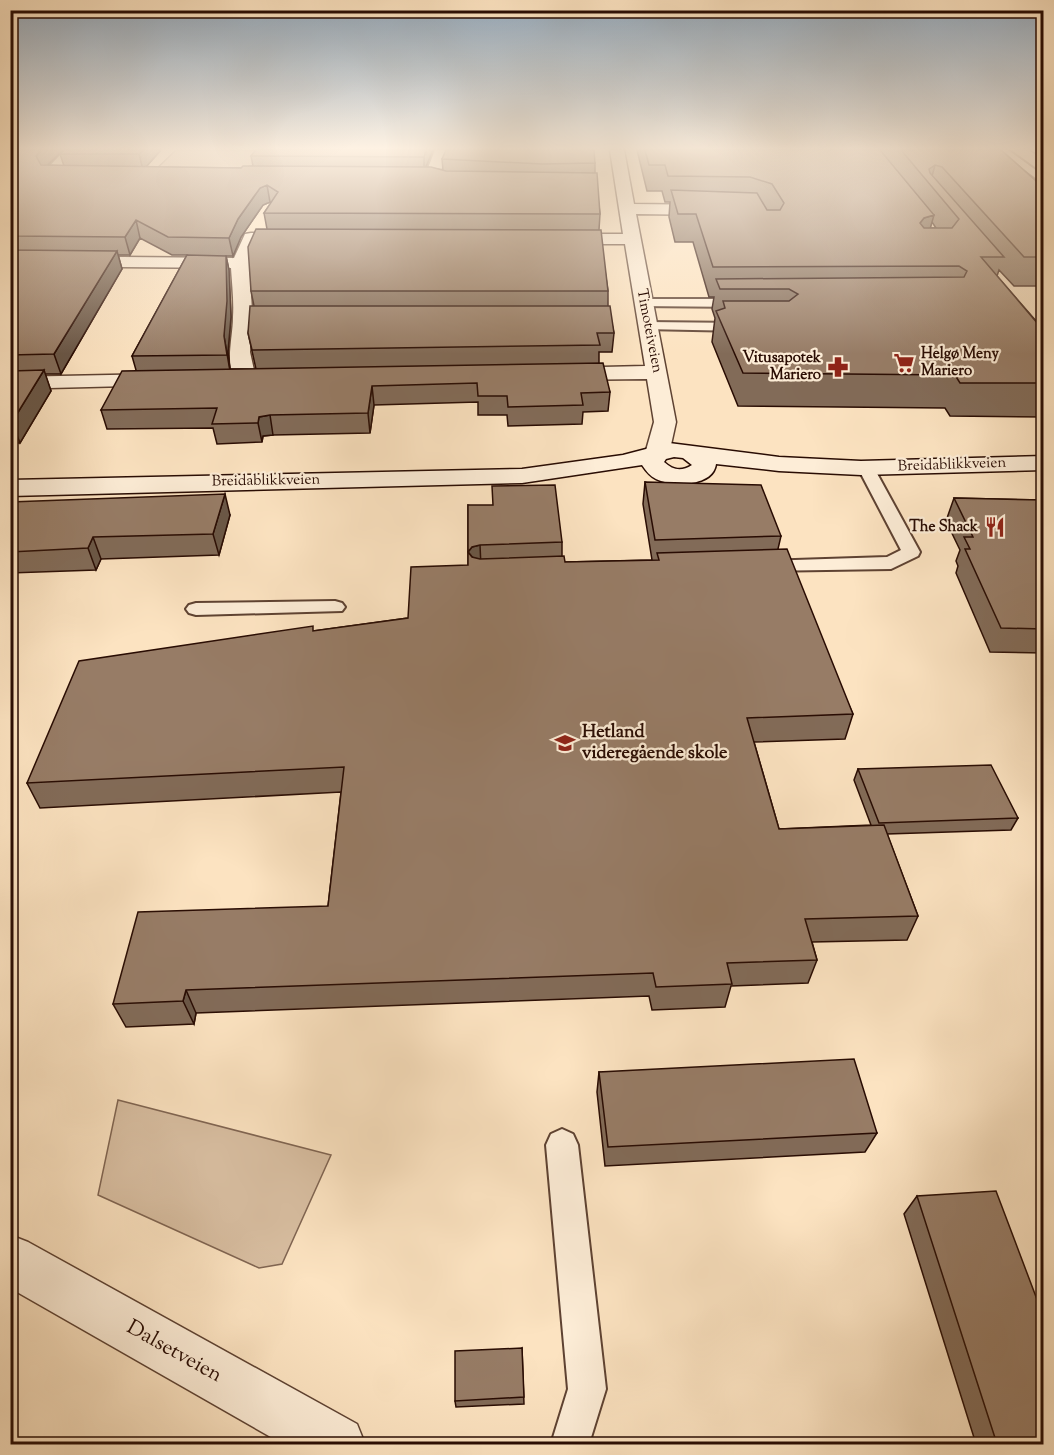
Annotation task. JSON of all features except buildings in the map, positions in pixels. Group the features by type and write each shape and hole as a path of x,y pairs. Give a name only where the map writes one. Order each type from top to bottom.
{"street":[{"name":"Timoteiveien","path":"629,218 665,422 660,461"},
{"path":"222,379 255,379 240,352 243,317 240,263 251,238 264,219"},
{"path":"251,238 313,240"},
{"path":"536,239 632,239"},
{"path":"10,261 240,263"},
{"path":"243,317 317,317"},
{"path":"544,374 657,372"},
{"path":"10,383 176,380"},
{"path":"665,422 697,460"},
{"name":"Breidablikkveien","path":"10,488 522,476 621,480 660,461 683,477 697,460 786,477 864,468 1044,463"},
{"name":"Dalsetveien","path":"10,1260 337,1444"}],"lane":[{"path":"643,303 754,303"},
{"path":"648,326 761,326"},
{"path":"744,568 891,563 911,552 864,468"},
{"path":"196,609 335,607"},
{"path":"562,1145 588,1389 570,1444"}],"shaded area":[{"path":"118,1100 331,1155 282,1264 259,1268 98,1195"}],"place":[{"name":"Helgø Meny Mariero","path":"904,363"},
{"name":"Vitusapotek Mariero","path":"838,367"},
{"name":"The Shack","path":"995,527"},
{"name":"Hetland videregående skole","path":"565,743"}]}
